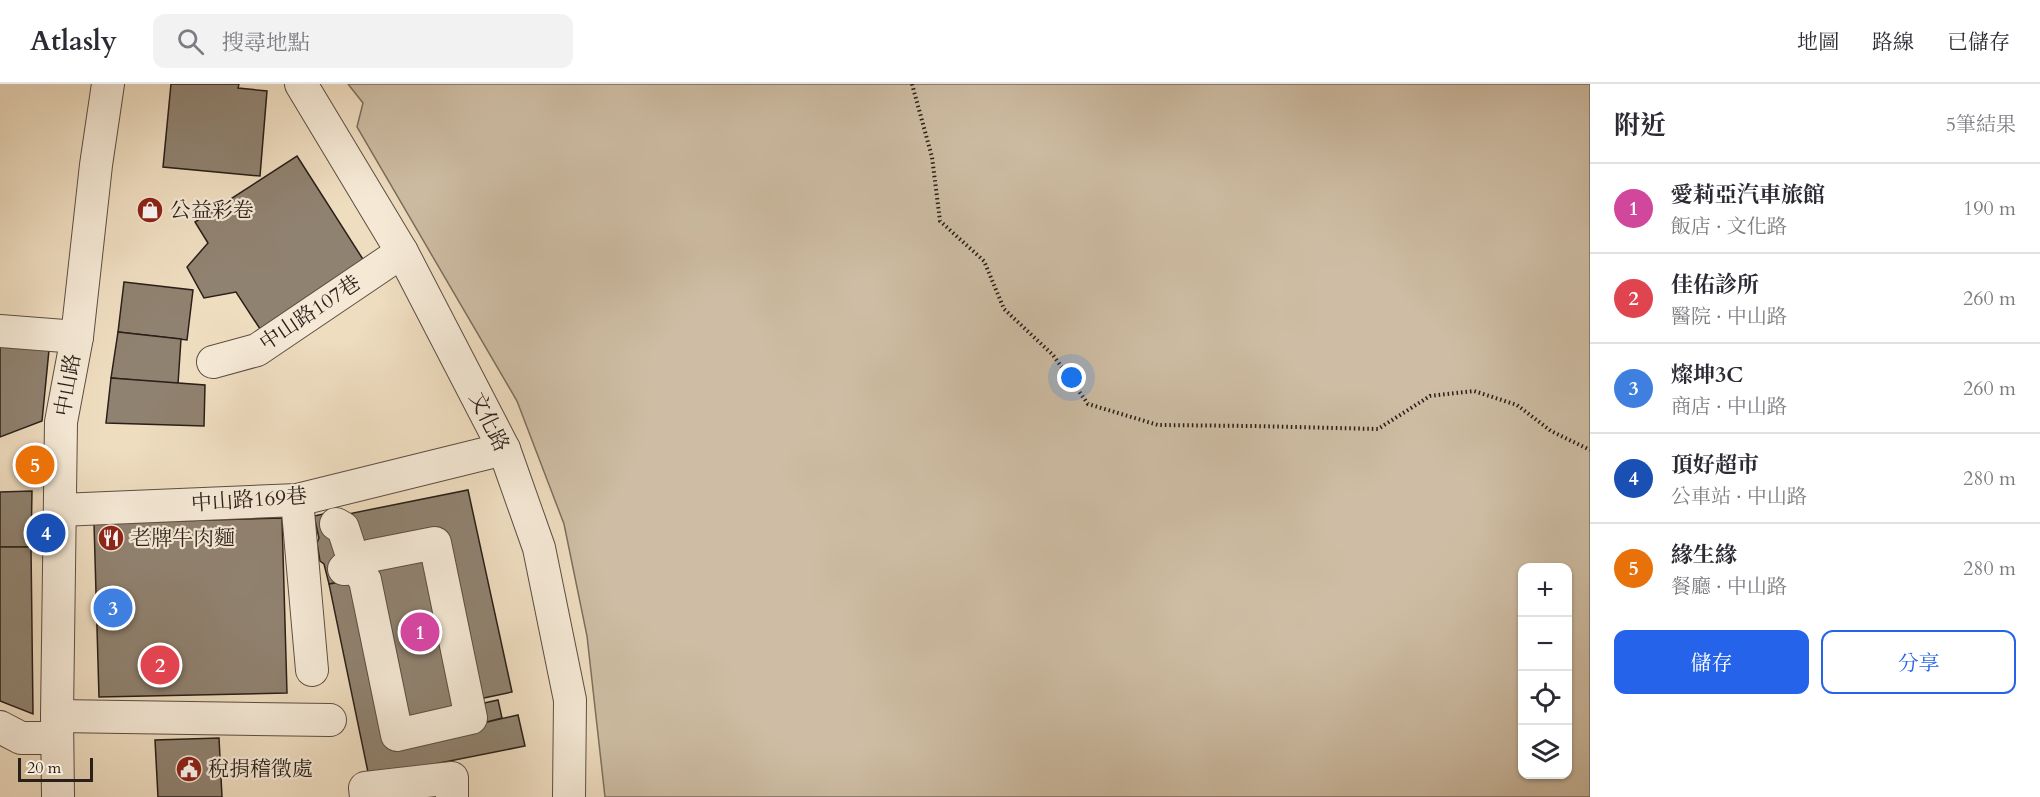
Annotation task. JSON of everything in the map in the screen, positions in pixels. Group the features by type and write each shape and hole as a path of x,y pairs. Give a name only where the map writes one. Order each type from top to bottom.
{"street":[{"name":"中山路","path":"58,797 61,422 76,337 108,84"},
{"name":"文化路","path":"301,84 402,252 504,450 538,548 570,700 569,797"},
{"name":"中山路107巷","path":"213,362 256,350 402,252"},
{"path":"0,331 76,337"},
{"name":"中山路169巷","path":"60,510 297,500 504,450"},
{"path":"297,500 317,528 332,571"},
{"path":"312,670 332,571 344,528 317,528"},
{"path":"435,543 471,718 397,735 365,580 332,571 369,556 435,543"},
{"path":"0,727 21,738 57,727 330,720"},
{"path":"366,797 365,788 452,778 452,797"}],"path":[{"path":"912,84 932,157 940,221 984,261 1004,309 1053,355 1088,404 1158,426 1378,429 1430,396 1474,391 1517,405 1551,430 1590,450"}],"shaded area":[{"path":"348,84 1590,84 1590,797 605,797 587,636 564,524 517,401 357,127 363,103"}],"building":[{"path":"171,84 239,84 238,88 267,91 260,176 163,167"},
{"path":"297,156 366,264 262,332 236,292 204,298 187,267 208,243 195,222"},
{"path":"124,282 193,290 187,340 118,332"},
{"path":"118,332 181,339 178,384 111,378"},
{"path":"0,347 49,350 42,421 0,437"},
{"path":"111,378 205,385 204,426 106,423"},
{"path":"468,490 512,692 474,700 441,533 356,550 348,514"},
{"path":"32,491 31,547 0,547 0,492"},
{"path":"333,512 347,581 329,584 324,564 320,561 317,543 319,538 314,516"},
{"path":"282,518 287,693 99,697 94,523"},
{"path":"0,547 31,547 33,714 0,701"},
{"path":"429,555 463,713 404,726 369,568"},
{"path":"356,580 389,744 518,715 525,746 369,777 329,584"},
{"path":"498,700 502,718 479,724 475,705"},
{"name":"稅捐稽徵處","path":"219,738 222,797 158,797 155,740"}],"place":[{"name":"公益彩卷","path":"150,210"},
{"name":"緣生緣","path":"35,465"},
{"name":"頂好超市","path":"46,533"},
{"name":"老牌牛肉麵","path":"111,538"},
{"name":"燦坤3C","path":"113,608"},
{"name":"愛莉亞汽車旅館","path":"420,632"},
{"name":"佳佑診所","path":"160,665"},
{"name":"稅捐稽徵處","path":"189,769"}]}
